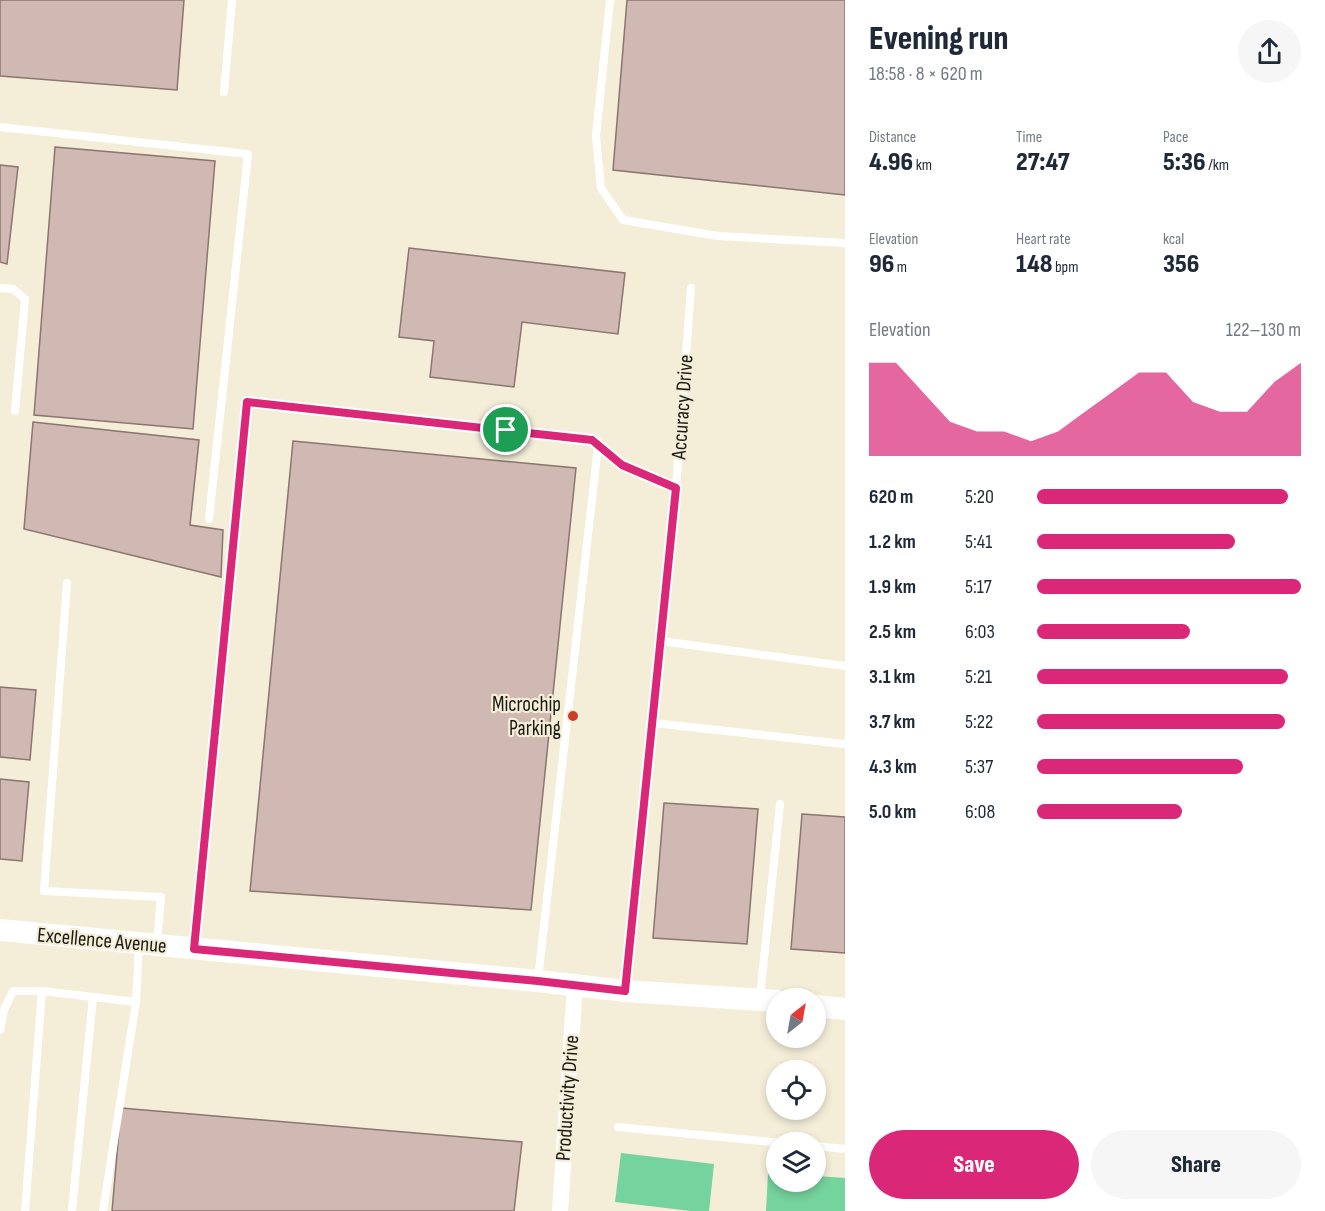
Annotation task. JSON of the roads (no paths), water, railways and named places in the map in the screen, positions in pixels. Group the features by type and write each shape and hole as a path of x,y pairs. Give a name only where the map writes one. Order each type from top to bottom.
{"street":[{"name":"Excellence Avenue","path":"0,930 625,991 766,1000"},
{"name":"Productivity Drive","path":"560,1211 575,985"},
{"path":"826,1007 845,1009"}],"lane":[{"path":"224,92 232,0"},
{"path":"610,0 596,136 601,188 623,220 718,236 845,243"},
{"path":"0,127 248,154 209,519"},
{"path":"0,288 13,289 25,299 15,411"},
{"name":"Accuracy Drive","path":"625,991 676,488 692,288"},
{"path":"194,949 247,402 592,440 622,465 676,488"},
{"path":"538,981 598,446"},
{"path":"67,583 44,891 160,897 136,1002 103,1211"},
{"path":"661,641 845,666"},
{"path":"653,723 845,744"},
{"path":"770,988 780,804"},
{"path":"0,1030 4,1010 13,991 42,991 136,1002"},
{"path":"24,1211 42,991"},
{"path":"72,1211 93,997"},
{"path":"618,1126 766,1141"},
{"path":"826,1147 845,1149"}],"place":[{"name":"Microchip Parking","path":"573,716"}]}
